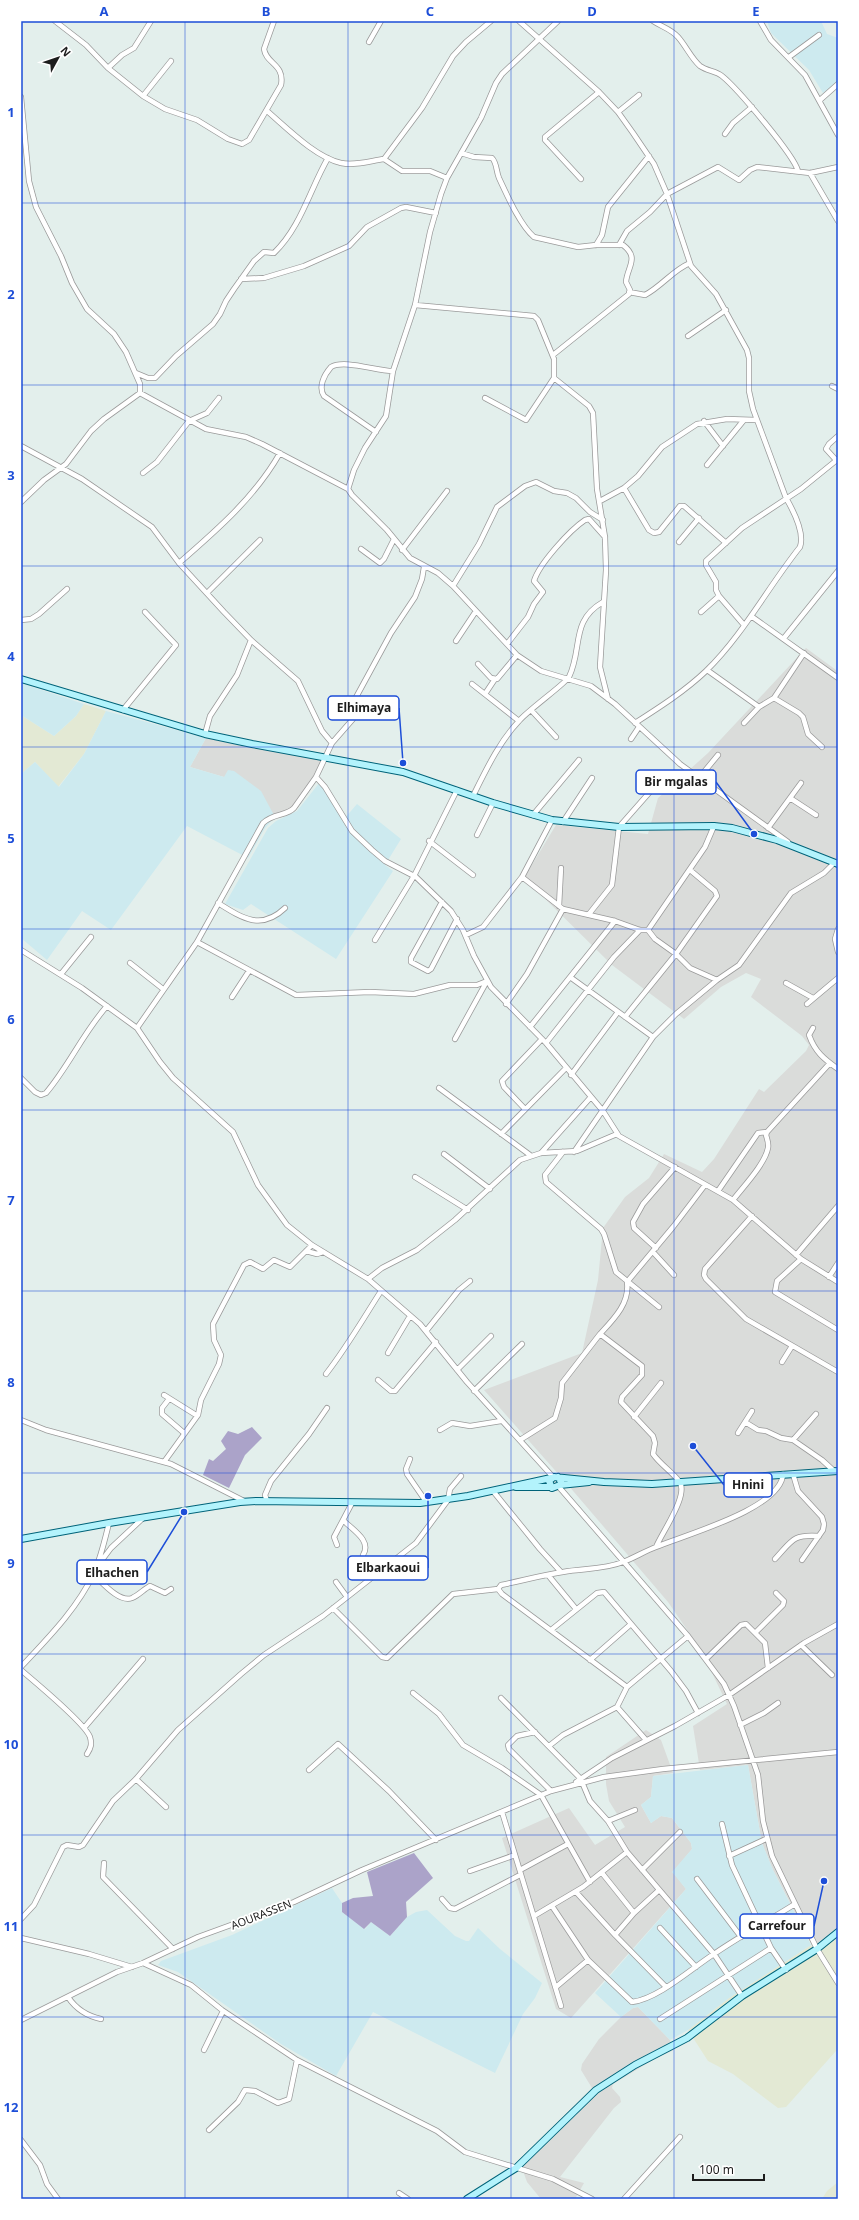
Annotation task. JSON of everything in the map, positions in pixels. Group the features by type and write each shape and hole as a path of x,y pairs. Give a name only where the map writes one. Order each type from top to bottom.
{"main road":[{"path":"21,679 205,734 403,772 493,803 552,820 619,827 714,826 754,833 836,864"},
{"path":"516,1487 520,1484 554,1477 638,1484 836,1471"},
{"path":"554,1477 560,1480 559,1486"},
{"path":"551,1487 549,1483 554,1477"},
{"path":"21,1539 109,1523 248,1502 427,1503 516,1487 551,1487 593,1481"},
{"path":"467,2199 516,2168 596,2090 635,2065 687,2038 742,1996 786,1970 817,1949 838,1932"}],"street":[{"path":"55,21 86,45 108,68 142,96 165,109 197,120 228,139 242,144 249,140 267,111 282,81 280,70 266,55 264,49 274,21"},
{"path":"108,68 122,55 134,48 151,21"},
{"path":"369,42 381,21"},
{"path":"384,159 422,108 453,56 466,42 490,21"},
{"path":"519,21 599,92 618,112 649,156 667,194 681,232 690,263 716,294 726,310 749,358 749,391 756,420 786,498 793,511 801,543 744,625 707,670 676,696 635,723"},
{"path":"348,489 354,470 388,410 393,371 415,305 436,213 447,178 481,118 496,83 502,74 540,40 558,21"},
{"path":"653,21 673,32 701,66 721,75 752,107 792,159 798,171"},
{"path":"760,21 766,34 805,74 838,135"},
{"path":"789,57 819,36"},
{"path":"142,96 170,61"},
{"path":"820,100 838,84"},
{"path":"581,179 545,137 599,92"},
{"path":"618,112 639,95"},
{"path":"21,97 29,181 32,196 41,219 62,256 72,283 84,304 118,339 126,352 136,373 140,393 189,421 215,432 246,437 348,489 357,501 394,539 410,558 438,573 453,586 517,655 541,671 569,678 591,686 608,698 668,754 796,848"},
{"path":"725,134 733,123 752,107"},
{"path":"267,111 306,144 328,158 341,163 358,164 384,159 402,170 430,171 447,178"},
{"path":"461,153 474,157 492,158 495,161 498,176 509,198 534,238 578,247 623,245 630,253 632,265 626,282 629,292"},
{"path":"596,245 602,235 608,207 649,156"},
{"path":"136,373 148,378 155,378 176,356 213,324 226,301 260,255 265,252 272,254 280,246 309,199 319,173 328,158"},
{"path":"619,245 627,231 650,212 667,194 718,167 739,180 750,170 757,167 810,173 838,166"},
{"path":"810,173 838,221"},
{"path":"241,279 264,278 304,266 349,246 368,227 401,208 406,207 436,213"},
{"path":"629,292 645,296 672,276 680,267 690,263"},
{"path":"553,355 565,343 587,329 629,292"},
{"path":"415,305 534,316 538,320 553,355 554,378 526,420 485,398"},
{"path":"688,336 726,310"},
{"path":"376,432 324,396 321,391 322,381 331,367 340,364 381,371 393,371"},
{"path":"554,378 589,406 593,413 597,489 605,537 606,570 600,667 608,698"},
{"path":"832,386 838,389"},
{"path":"21,502 44,480 62,468 91,430 115,409 140,393"},
{"path":"143,473 157,462 189,421 207,413 219,398"},
{"path":"707,465 744,420"},
{"path":"600,501 624,488 638,476 662,447 697,424 704,421 756,420"},
{"path":"704,421 723,446"},
{"path":"744,625 719,596 716,590 716,582 706,565 706,561 742,528 801,489 837,460 826,449 838,436"},
{"path":"21,446 62,468 135,514 152,527 179,563 208,592 251,640 298,681 322,731 332,743"},
{"path":"179,563 232,515 264,479 280,453"},
{"path":"453,586 480,544 496,507 525,486 536,482 554,491 568,493 603,520"},
{"path":"624,488 649,530 654,534 658,532 682,506 726,542"},
{"path":"402,550 447,490"},
{"path":"678,542 698,518"},
{"path":"506,644 528,618 534,604 543,592 534,581 539,568 548,557 585,520 589,519 605,537"},
{"path":"361,549 380,562 384,559 394,539"},
{"path":"208,592 260,540"},
{"path":"137,1028 197,942 263,823 273,816 292,810 316,777 327,757 332,743 353,719 352,706 356,697 391,633 415,597 422,579 424,566"},
{"path":"784,638 838,571"},
{"path":"21,620 31,619 39,614 67,589"},
{"path":"701,612 719,596"},
{"path":"473,796 498,750 519,721 569,678 581,624 590,612 603,602"},
{"path":"456,640 476,611"},
{"path":"123,710 176,648 174,641 145,612"},
{"path":"750,616 837,676"},
{"path":"205,734 210,716 237,675 251,640"},
{"path":"744,723 760,707 774,698 804,653"},
{"path":"485,694 495,679 498,678 517,655"},
{"path":"478,664 489,676 495,679"},
{"path":"707,670 760,707"},
{"path":"472,684 519,721"},
{"path":"774,698 803,717 808,734 822,747"},
{"path":"531,710 556,737"},
{"path":"631,739 639,727"},
{"path":"699,778 718,755"},
{"path":"533,815 580,760"},
{"path":"316,777 325,787 352,831 385,861 414,876 442,902 457,919 487,981 506,1004 544,1041 590,1098 603,1111 617,1134 628,1142 733,1200 801,1259 838,1282"},
{"path":"563,822 592,778"},
{"path":"768,828 801,783"},
{"path":"589,914 612,885 619,827 656,785"},
{"path":"375,940 414,876 429,841 457,790"},
{"path":"790,798 816,815"},
{"path":"477,835 493,803"},
{"path":"466,935 483,927 522,877 552,820"},
{"path":"648,930 705,847 714,826"},
{"path":"429,841 473,874"},
{"path":"574,1152 653,1037 676,1014 717,980 739,965 791,894 836,864"},
{"path":"506,1004 528,974 561,907 561,868"},
{"path":"625,1017 676,954 717,896 715,891 690,870"},
{"path":"522,877 561,907 576,914 589,914 640,930 648,930"},
{"path":"442,902 410,958 411,962 428,971 431,969 457,919"},
{"path":"218,903 243,918 251,920 268,920 285,908"},
{"path":"530,1026 615,921"},
{"path":"838,929 835,939 838,952"},
{"path":"525,1109 504,1087 502,1081 544,1041 614,957 640,930"},
{"path":"648,930 655,939 676,954 690,968 717,980"},
{"path":"61,974 91,937"},
{"path":"197,942 249,971 299,995 370,992 414,994 450,985 476,985 487,981"},
{"path":"21,950 61,974 137,1028 173,1078 233,1132 254,1179 278,1215 294,1232 312,1245 368,1279 426,1331 474,1391 554,1477"},
{"path":"130,963 163,989"},
{"path":"232,997 249,971"},
{"path":"570,976 587,990 653,1037"},
{"path":"807,1004 838,978"},
{"path":"455,1039 487,981"},
{"path":"786,983 813,998"},
{"path":"21,1079 35,1092 41,1095 46,1093 65,1069 88,1029 107,1006"},
{"path":"571,1075 618,1012"},
{"path":"813,1028 809,1035 816,1050 838,1069"},
{"path":"733,1200 753,1174 767,1150 768,1143 766,1136 768,1132 830,1063"},
{"path":"501,1134 566,1068"},
{"path":"439,1088 530,1155"},
{"path":"541,1153 590,1098"},
{"path":"718,1192 758,1133 768,1132"},
{"path":"368,1279 382,1268 417,1250 468,1210 516,1163 530,1155 541,1153 574,1152 617,1134"},
{"path":"563,1152 546,1172 545,1180 603,1232 613,1267 618,1275 640,1290 659,1307"},
{"path":"444,1154 490,1189"},
{"path":"674,1275 634,1228 633,1222 644,1204 675,1167"},
{"path":"415,1177 468,1210"},
{"path":"520,1440 555,1418 561,1398 562,1383 616,1316 627,1296 627,1282 705,1185"},
{"path":"796,1255 838,1206"},
{"path":"752,1216 709,1265 704,1275 708,1283 746,1319 838,1372"},
{"path":"164,1462 196,1415 198,1415 202,1397 221,1360 221,1355 214,1340 212,1324 244,1265 250,1262 263,1270 274,1260 290,1267 312,1245"},
{"path":"306,1251 317,1254 324,1252"},
{"path":"801,1259 775,1285 775,1292 838,1330"},
{"path":"829,1277 838,1263"},
{"path":"426,1331 459,1290 470,1281"},
{"path":"326,1374 348,1346 358,1325 381,1291"},
{"path":"388,1353 410,1316"},
{"path":"600,1334 642,1366 642,1375 620,1400 653,1436 655,1443 652,1452 654,1456 681,1482 682,1491 680,1501 656,1546"},
{"path":"457,1370 491,1336"},
{"path":"378,1380 392,1391 395,1391 436,1342"},
{"path":"474,1391 522,1344"},
{"path":"782,1362 792,1346"},
{"path":"634,1417 661,1383"},
{"path":"184,1432 162,1414 162,1408 167,1397 196,1415"},
{"path":"267,1501 264,1495 271,1481 309,1434 327,1408"},
{"path":"738,1433 752,1410"},
{"path":"793,1440 816,1414"},
{"path":"21,1420 52,1432 164,1462 241,1500 248,1502"},
{"path":"440,1430 452,1423 470,1426 501,1421"},
{"path":"745,1422 758,1430 766,1431 780,1438 793,1440 836,1471"},
{"path":"410,1459 406,1469 407,1474 427,1503"},
{"path":"333,1608 382,1657 387,1658 454,1594 498,1589 500,1585 561,1572 599,1568 623,1562 656,1546 709,1528 766,1500 780,1485 783,1474"},
{"path":"793,1474 798,1491 823,1520 823,1530 802,1560"},
{"path":"21,1920 34,1905 63,1847 67,1845 79,1847 83,1845 93,1833 107,1809 136,1779 178,1730 245,1670 333,1608 416,1544 448,1500 450,1489 461,1476"},
{"path":"559,1486 688,1636 706,1659 729,1695 753,1761 760,1789 766,1839 817,1949 838,1983"},
{"path":"493,1491 540,1549 561,1572"},
{"path":"338,1545 334,1537 344,1521 352,1503"},
{"path":"21,1667 72,1610 96,1569 111,1548 143,1518"},
{"path":"344,1521 365,1542 366,1547 363,1555"},
{"path":"96,1569 109,1523"},
{"path":"775,1559 798,1536 819,1536"},
{"path":"93,1574 113,1591 127,1599 133,1598 150,1586 165,1593 171,1589"},
{"path":"548,1575 576,1609"},
{"path":"336,1582 347,1597"},
{"path":"498,1589 502,1594 628,1687"},
{"path":"551,1630 597,1593 604,1592 660,1660 671,1671 686,1691 698,1713"},
{"path":"755,1633 783,1605 784,1601 776,1593"},
{"path":"590,1660 631,1624"},
{"path":"706,1659 742,1625 746,1624 767,1645 768,1668"},
{"path":"582,1780 600,1766 729,1695 801,1645 838,1624"},
{"path":"549,1746 563,1735 617,1707 628,1687 688,1636"},
{"path":"801,1645 832,1675"},
{"path":"84,1728 143,1659"},
{"path":"21,1670 84,1728 92,1747 86,1754"},
{"path":"413,1693 439,1714 463,1745 502,1768 541,1795 590,1882"},
{"path":"501,1698 582,1780 590,1801 608,1822 627,1852 658,1891 714,1954 742,1996"},
{"path":"740,1725 764,1713 778,1703"},
{"path":"617,1707 646,1740"},
{"path":"535,1732 517,1736 508,1745 509,1749 551,1791"},
{"path":"309,1770 338,1744 389,1791 436,1840"},
{"path":"582,1780 663,1769 838,1752"},
{"path":"600,1766 600,1772 604,1777"},
{"path":"136,1779 166,1807"},
{"name":"AOURASSEN","path":"21,2020 117,1972 143,1964 198,1937 294,1902 362,1870 541,1795 582,1780"},
{"path":"608,1822 635,1810"},
{"path":"502,1812 561,2006"},
{"path":"722,1824 729,1856 772,1948 786,1970"},
{"path":"642,1870 680,1832"},
{"path":"729,1856 766,1839"},
{"path":"442,1899 450,1908 455,1909 568,1844"},
{"path":"534,1916 576,1892 627,1852"},
{"path":"470,1871 515,1855"},
{"path":"104,1863 103,1877 173,1949"},
{"path":"602,1873 634,1913"},
{"path":"697,1879 741,1937"},
{"path":"615,1935 634,1913 658,1891"},
{"path":"576,1892 615,1935 666,1987"},
{"path":"552,1906 588,1960 632,2002 641,2001 666,1987 714,1954 795,1904"},
{"path":"660,1928 696,1966"},
{"path":"21,1938 132,1967"},
{"path":"660,2019 772,1948"},
{"path":"556,1987 588,1960"},
{"path":"143,1964 191,1986 223,2011 298,2060 437,2131 465,2152 553,2179 592,2199"},
{"path":"68,1997 73,2005 90,2017 101,2019"},
{"path":"204,2050 223,2011"},
{"path":"209,2130 238,2102 245,2090 255,2091 278,2103 289,2099 298,2060"},
{"path":"624,2199 680,2137"},
{"path":"21,2140 40,2165 47,2184 58,2199"},
{"path":"399,2193 408,2199"}],"shaded area":[{"path":"767,21 821,21 827,34 838,38 838,81 823,93 809,70 771,33"},
{"path":"806,648 836,670 838,666 838,1938 816,1953 773,1870 762,1843 748,1765 700,1770 693,1726 727,1704 701,1650 668,1602 484,1390 582,1353 598,1280 603,1228 625,1197 649,1178 664,1154 702,1172 714,1159 759,1089 764,1092 806,1051 809,1045 802,1036 751,997 761,979 746,973 721,987 684,1019 612,965 524,878 556,825 648,834 658,798 708,753"},
{"path":"21,683 84,704 76,716 54,736 21,715"},
{"path":"84,704 106,711 84,754 58,787 35,762 21,774 21,715 54,736 76,716"},
{"path":"106,711 206,738 190,767 224,777 228,770 234,771 261,791 275,817 265,828 248,858 187,826 111,930 82,911 47,960 21,938 21,774 35,762 59,787 84,754"},
{"path":"206,738 326,761 309,791 297,806 275,817 224,777 190,767"},
{"path":"320,782 344,819 357,804 401,839 385,865 393,871 336,959 251,904 243,910 225,904 268,828 276,821 297,811"},
{"path":"252,1427 262,1438 245,1455 229,1488 203,1475 209,1459 213,1461 226,1449 221,1441 228,1431 238,1434"},
{"path":"646,1730 661,1740 673,1773 653,1776 651,1797 641,1805 651,1823 661,1816 672,1818 691,1843 692,1849 673,1872 686,1889 571,2018 556,2009 502,1838 569,1808 595,1845 625,1827 609,1801 606,1784 606,1757"},
{"path":"748,1765 762,1843 773,1870 811,1945 729,1998 688,2030 670,2040 638,2007 633,2008 621,2017 595,1993 686,1889 672,1872 692,1849 691,1843 672,1818 661,1816 651,1823 641,1805 651,1797 653,1776"},
{"path":"414,1853 433,1878 406,1902 407,1917 390,1936 371,1922 364,1929 342,1912 342,1903 353,1898 373,1896 367,1872"},
{"path":"332,1888 342,1903 342,1912 365,1929 371,1922 390,1936 407,1917 416,1912 427,1910 455,1936 466,1941 469,1941 478,1928 500,1949 542,1983 535,1998 523,2014 495,2073 373,2012 336,2076 281,2044 178,1972 158,1965 161,1961 232,1935"},
{"path":"838,1938 838,2052 836,2051 786,2107 778,2108 733,2074 708,2061 688,2030 729,1998 811,1945 816,1953"},
{"path":"638,2007 670,2040 674,2050 656,2058 613,2084 612,2088 620,2097 621,2102 614,2108 560,2177 584,2183 575,2199 541,2199 527,2182 519,2160 592,2088 581,2070 582,2064 599,2039 621,2017 633,2008"},
{"path":"838,2182 838,2199 822,2199 827,2191"}],"place":[{"name":"Elhimaya","path":"403,763"},
{"name":"Bir mgalas","path":"754,834"},
{"name":"Hnini","path":"693,1446"},
{"name":"Elbarkaoui","path":"428,1496"},
{"name":"Elhachen","path":"184,1512"},
{"name":"Carrefour","path":"824,1881"}]}
